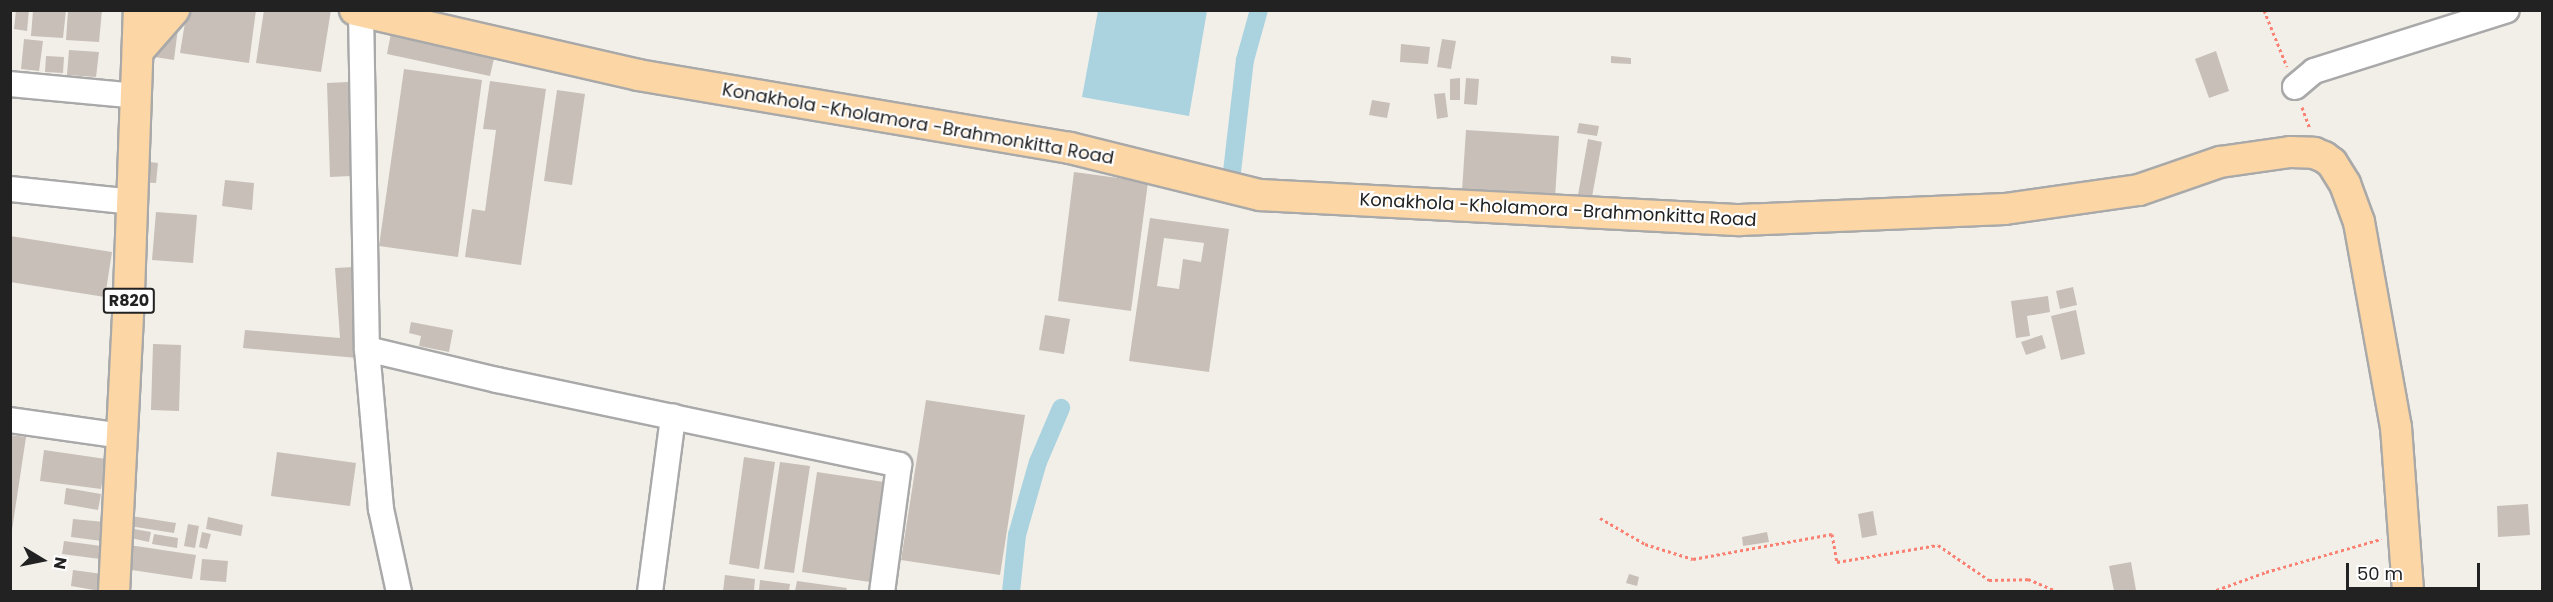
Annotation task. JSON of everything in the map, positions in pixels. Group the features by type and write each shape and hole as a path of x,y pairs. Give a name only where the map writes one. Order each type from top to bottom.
{"main road":[{"name":"R820","path":"114,591 133,202 139,10"},
{"path":"138,51 174,10"},
{"name":"Konakhola -Kholamora -Brahmonkitta Road","path":"358,11 638,75 1070,147 1260,195 1752,220 2004,209 2139,190 2220,162 2290,152 2314,153 2324,157 2332,164 2345,184 2359,222 2396,427 2408,591"}],"street":[{"path":"2295,87 2314,70 2507,10"},
{"path":"358,11 367,349 381,508 399,591"},
{"path":"10,84 137,96"},
{"path":"10,189 133,202"},
{"path":"367,349 898,465 882,591"},
{"path":"650,591 673,417"},
{"path":"10,420 122,436"}],"path":[{"path":"1600,518 1645,544 1693,559 1832,534 1837,562 1938,545 1989,580 2028,579 2058,591"},
{"path":"2211,591 2266,572 2403,533"}],"water":[{"path":"1098,11 1207,11 1189,116 1082,97"}],"building":[{"path":"16,10 29,10 27,31 14,29"},
{"path":"33,10 66,10 63,38 31,36"},
{"path":"68,10 102,10 99,42 66,40"},
{"path":"187,10 256,10 249,63 180,53"},
{"path":"264,10 331,10 321,72 256,63"},
{"path":"179,20 174,60 155,57 160,38"},
{"path":"391,33 495,54 490,76 387,54"},
{"path":"24,39 43,41 39,71 21,69"},
{"path":"1442,39 1456,41 1451,69 1437,67"},
{"path":"1401,44 1430,47 1428,64 1400,62"},
{"path":"69,50 99,52 96,77 67,75"},
{"path":"2216,51 2229,91 2209,98 2195,59"},
{"path":"46,56 64,57 63,73 45,72"},
{"path":"1611,56 1631,58 1631,64 1611,63"},
{"path":"404,69 482,80 458,257 379,246"},
{"path":"1460,78 1460,100 1450,100 1450,79"},
{"path":"1466,78 1479,79 1477,105 1464,104"},
{"path":"490,81 546,89 521,265 465,257 472,209 485,211 496,130 483,129"},
{"path":"348,82 351,176 330,177 327,83"},
{"path":"557,90 585,94 572,185 544,181"},
{"path":"1445,93 1448,117 1437,119 1434,94"},
{"path":"1372,100 1390,103 1387,118 1369,115"},
{"path":"1579,123 1599,126 1597,136 1577,133"},
{"path":"1466,130 1559,136 1554,213 1461,206"},
{"path":"1588,139 1602,142 1590,208 1576,206"},
{"path":"141,161 158,163 156,183 139,182"},
{"path":"1074,172 1148,182 1131,311 1058,301"},
{"path":"225,180 254,183 252,210 222,206"},
{"path":"156,212 197,215 193,263 152,260"},
{"path":"1150,218 1229,229 1209,372 1129,361","holes":["1164,238 1204,243 1201,262 1183,259 1179,289 1157,286"]},
{"path":"10,236 112,252 105,297 10,282"},
{"path":"354,267 358,358 243,348 245,330 340,338 335,268"},
{"path":"2073,287 2077,305 2060,309 2056,291"},
{"path":"2048,296 2050,312 2027,316 2030,336 2016,338 2011,301"},
{"path":"2076,310 2085,354 2061,360 2051,316"},
{"path":"1045,315 1070,319 1064,354 1039,350"},
{"path":"411,322 453,330 449,352 419,346 421,336 409,333"},
{"path":"2042,335 2046,348 2026,355 2021,342"},
{"path":"153,344 181,345 179,411 151,410"},
{"path":"926,400 1025,415 1000,575 901,560"},
{"path":"10,435 26,437 12,530 10,530"},
{"path":"44,450 106,459 101,489 40,481"},
{"path":"277,452 356,463 350,506 271,496"},
{"path":"744,457 775,462 759,569 729,564"},
{"path":"780,462 810,466 794,573 764,569"},
{"path":"817,472 884,482 870,582 802,572"},
{"path":"66,488 101,494 98,510 64,504"},
{"path":"2528,504 2530,535 2498,537 2497,506"},
{"path":"1873,511 1877,535 1862,538 1858,514"},
{"path":"125,515 176,523 174,533 123,525"},
{"path":"208,517 243,525 241,536 206,529"},
{"path":"73,519 104,522 102,541 71,537"},
{"path":"188,524 199,526 195,548 184,546"},
{"path":"128,528 151,532 149,542 126,537"},
{"path":"202,532 211,534 207,549 199,547"},
{"path":"1767,532 1769,542 1743,546 1742,537"},
{"path":"154,534 178,538 177,548 152,544"},
{"path":"64,541 101,546 100,559 62,554"},
{"path":"129,545 196,555 192,579 125,569"},
{"path":"202,559 228,561 226,582 200,580"},
{"path":"2131,562 2136,590 2114,591 2109,566"},
{"path":"73,570 102,574 100,591 71,586"},
{"path":"1629,574 1639,577 1637,586 1626,583"},
{"path":"725,575 755,579 754,591 723,591"},
{"path":"760,580 790,584 789,591 759,591"},
{"path":"797,581 847,588 846,591 795,591"}],"waterway":[{"path":"1230,189 1245,60 1259,10"},
{"path":"1011,592 1017,535 1038,462 1061,408"}]}
